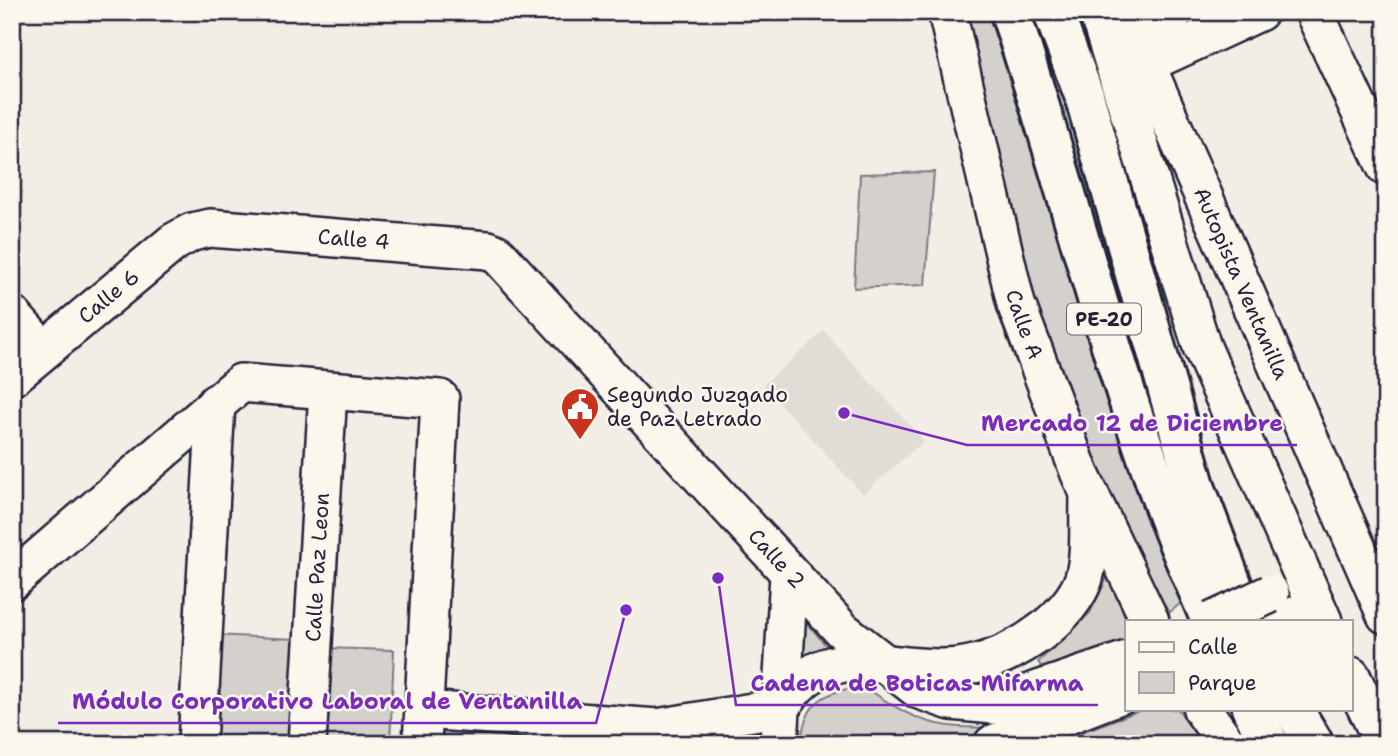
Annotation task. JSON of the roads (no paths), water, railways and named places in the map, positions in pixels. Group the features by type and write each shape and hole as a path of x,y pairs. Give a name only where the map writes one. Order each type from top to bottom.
{"highway":[{"name":"PE-20","path":"1010,12 1054,143 1134,418 1163,505 1270,612"},
{"name":"PE-20","path":"1053,12 1084,94 1196,489 1270,612"},
{"path":"1252,710 1269,744"},
{"path":"1294,710 1314,744"}],"street":[{"name":"Calle A","path":"947,12 1016,304 1089,493 1150,620"},
{"path":"1120,41 1174,12"},
{"path":"1120,41 1259,12"},
{"path":"1314,12 1386,167"},
{"name":"Autopista Ventanilla","path":"1120,41 1270,612"},
{"name":"Autopista Ventanilla","path":"1120,41 1386,615"},
{"name":"Calle 4","path":"210,228 477,248 496,254"},
{"name":"Calle 6","path":"12,377 174,242 192,232 210,228"},
{"name":"Calle 2","path":"496,254 789,574 842,630 881,663 930,694 962,703 994,705 1125,661"},
{"path":"12,315 43,350"},
{"path":"12,581 241,383 249,381 328,391 440,399 423,727 657,728 782,707 795,688 817,672 847,661 956,667 988,661 1022,647 1055,621 1081,587 1085,574 1089,493"},
{"name":"Calle Paz Leon","path":"307,744 328,391"},
{"path":"197,744 216,402"},
{"path":"779,744 789,574"},
{"path":"1352,678 1384,744"},
{"path":"993,744 1125,693"},
{"path":"1203,710 1227,744"}],"place":[{"name":"Mercado 12 de Diciembre","path":"844,413"},
{"name":"Segundo Juzgado de Paz Letrado","path":"580,441"},
{"name":"Cadena de Boticas Mifarma","path":"718,578"},
{"name":"Módulo Corporativo Laboral de Ventanilla","path":"626,610"}]}
